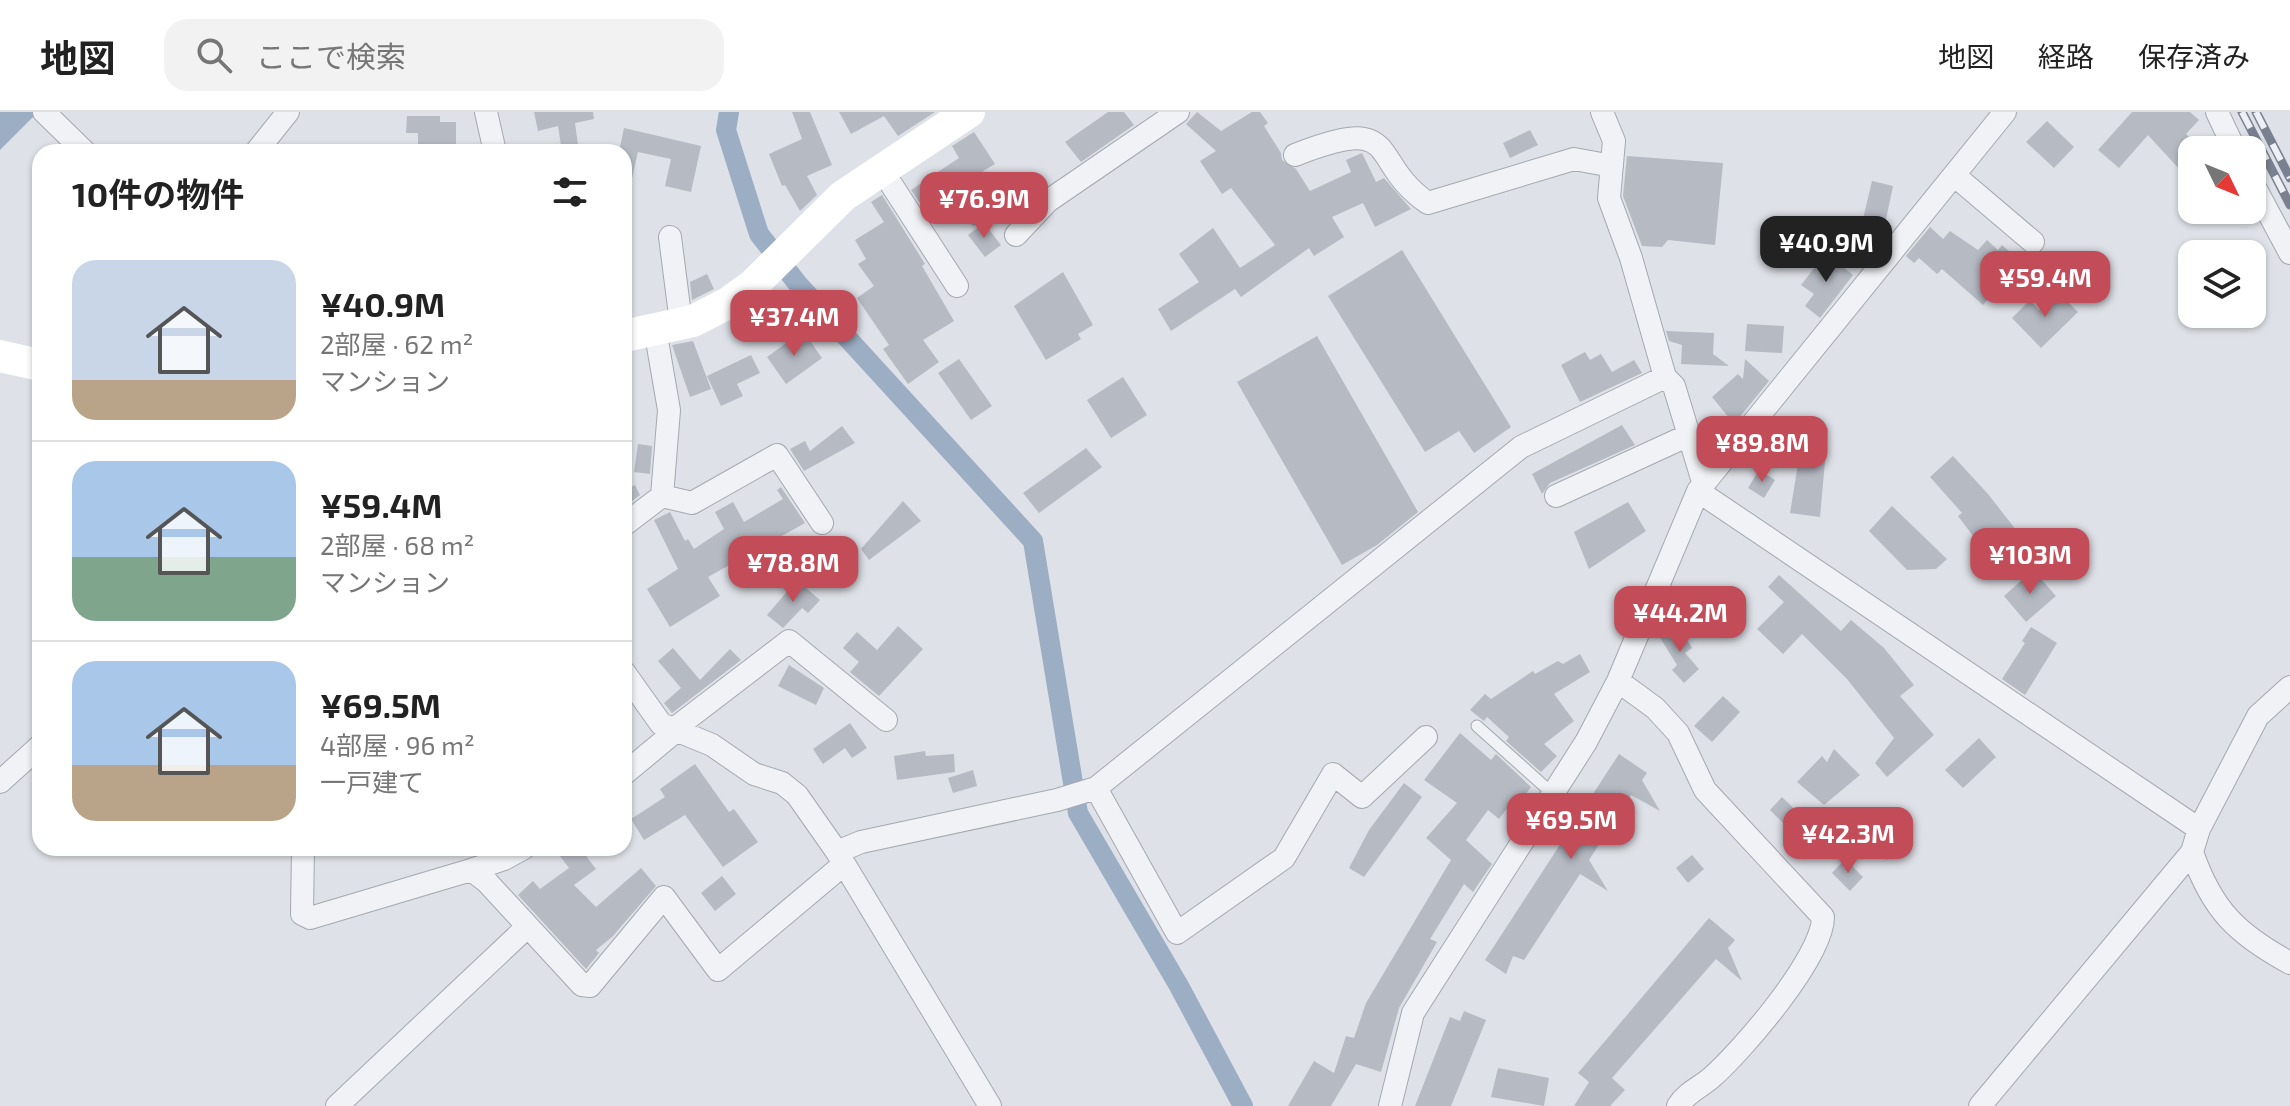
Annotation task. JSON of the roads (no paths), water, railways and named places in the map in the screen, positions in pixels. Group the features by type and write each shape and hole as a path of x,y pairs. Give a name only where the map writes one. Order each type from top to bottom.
{"main road":[{"path":"653,329 728,303 753,285 843,196 969,112"},
{"path":"0,356 32,363"}],"street":[{"path":"44,112 77,144"},
{"path":"262,144 288,112"},
{"path":"486,112 493,144"},
{"path":"1016,235 1048,201 1178,112"},
{"path":"1602,112 1614,141 1609,198 1631,258 1665,377 1674,386 1701,488 2199,829"},
{"path":"1390,1106 1413,1013 1553,794 1618,681 1701,488 2005,112"},
{"path":"2217,112 2228,136"},
{"path":"1295,155 1328,131 1350,122 1369,122 1382,132 1413,193 1428,203 1574,159 1612,166"},
{"path":"882,170 957,286"},
{"path":"1954,175 2033,242"},
{"path":"2266,208 2290,253"},
{"path":"632,519 662,496 669,410 653,329 670,237"},
{"path":"471,870 487,882 582,985 590,986 664,897 718,970 861,842 1057,800 1096,788 1521,447 1665,377"},
{"path":"1556,496 1689,435"},
{"path":"662,496 692,503 777,455 822,523"},
{"path":"632,767 789,641 886,720"},
{"path":"1618,681 1655,708 1678,733 1705,790 1823,917 1823,933 1791,986 1711,1078 1683,1097 1678,1106"},
{"path":"632,683 661,724 712,745 754,774 782,783 813,813 990,1106"},
{"path":"1980,1106 2152,904 2192,852 2199,829 2258,716 2290,687"},
{"path":"1096,788 1177,933 1284,858 1333,774 1362,797 1426,737"},
{"path":"0,782 32,753"},
{"path":"2192,852 2203,885 2219,910 2242,934 2290,963"},
{"path":"303,856 302,914 310,918 509,856"},
{"path":"337,1106 527,927"}],"lane":[{"path":"1477,726 1553,794"}],"water":[{"path":"0,112 38,112 0,150"}],"waterway":[{"path":"729,112 726,130 759,234 797,283 1033,541 1078,813 1179,986 1243,1106"}],"railway":[{"path":"2242,112 2290,205"},
{"path":"2256,112 2290,178"}]}
